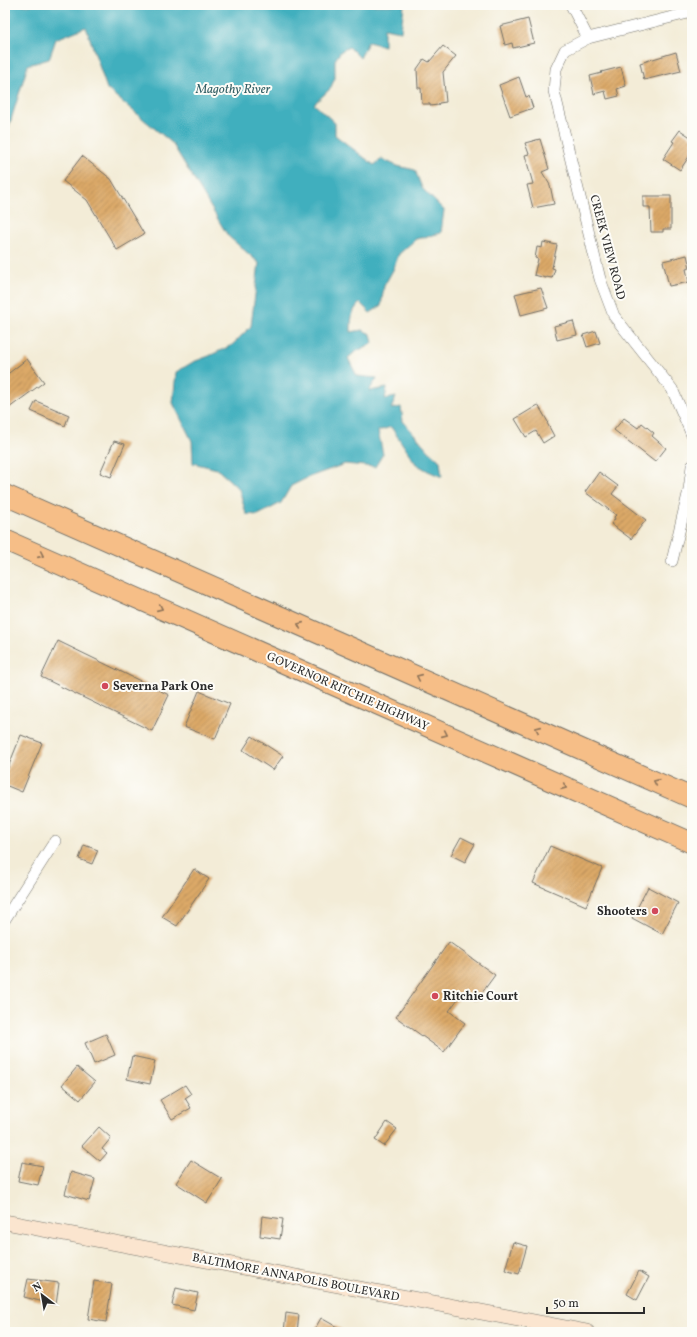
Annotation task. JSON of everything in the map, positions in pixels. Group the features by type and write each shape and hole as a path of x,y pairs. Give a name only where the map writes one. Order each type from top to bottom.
{"highway":[{"path":"5,495 692,798"},
{"name":"GOVERNOR RITCHIE HIGHWAY","path":"5,540 692,843"}],"street":[{"path":"571,5 588,38"},
{"name":"CREEK VIEW ROAD","path":"692,12 588,38 565,50 556,69 554,91 600,279 614,316 672,389 692,435"},
{"path":"672,562 689,490 692,466"},
{"path":"5,919 55,841"},
{"name":"BALTIMORE ANNAPOLIS BOULEVARD","path":"5,1222 587,1332"}],"water":[{"name":"Magothy River","path":"5,5 404,5 401,31 384,28 384,46 368,42 360,58 349,47 341,51 335,60 335,78 330,89 314,104 335,123 335,135 374,165 382,159 397,166 415,170 422,188 444,210 441,233 416,239 399,254 393,270 384,286 381,306 370,313 360,303 355,309 351,320 351,332 362,330 371,334 373,343 355,352 348,358 357,376 377,378 369,391 387,388 385,399 396,397 391,409 401,407 403,421 428,450 440,461 442,477 416,464 391,427 378,431 383,454 375,467 345,464 309,477 291,486 281,503 258,515 246,514 239,489 217,469 193,463 192,441 173,403 176,372 193,362 232,345 251,326 259,263 228,236 172,143 107,89 86,27 56,39 49,59 28,65 5,139"}],"building":[{"path":"528,19 534,43 513,48 512,43 505,45 500,26"},
{"path":"443,46 456,56 443,72 446,102 430,106 430,104 422,104 421,88 418,88 417,69 424,59 429,62"},
{"path":"676,52 681,71 644,80 640,63"},
{"path":"621,67 626,86 617,89 619,96 607,99 605,91 594,94 590,76"},
{"path":"519,77 526,97 529,96 533,108 510,116 499,85"},
{"path":"680,130 692,138 692,152 680,170 663,159 674,142 672,141"},
{"path":"540,139 549,169 542,172 550,185 554,204 533,208 527,185 533,184 525,155 529,154 525,143"},
{"path":"82,156 111,179 144,234 117,250 87,200 63,181"},
{"path":"643,196 671,196 671,229 663,229 663,232 651,232 650,207 643,207"},
{"path":"543,242 557,245 552,268 555,269 552,278 534,275 538,259 535,258 537,247 542,248"},
{"path":"687,255 690,268 686,269 689,282 669,286 663,261"},
{"path":"541,288 548,308 521,315 515,294"},
{"path":"573,321 577,335 557,340 554,326"},
{"path":"596,331 600,343 587,347 583,335"},
{"path":"27,359 44,382 5,411 5,376"},
{"path":"36,401 69,415 65,426 31,411"},
{"path":"538,405 554,436 543,443 536,431 526,437 515,419"},
{"path":"624,418 638,428 642,423 654,433 652,436 666,448 655,462 614,430"},
{"path":"114,441 125,444 111,477 100,473"},
{"path":"599,472 618,486 612,494 646,520 631,539 611,524 616,515 585,492"},
{"name":"Severna Park One","path":"58,641 169,695 152,731 41,677"},
{"path":"199,691 230,704 215,739 184,727"},
{"path":"21,735 42,743 22,792 5,785 5,775"},
{"path":"252,736 283,756 273,770 243,750"},
{"path":"461,837 475,844 465,862 451,855"},
{"path":"84,845 98,850 92,864 79,859"},
{"path":"550,846 602,868 586,906 533,883"},
{"path":"194,869 209,879 177,926 162,917"},
{"name":"Shooters","path":"648,887 678,903 662,934 632,918"},
{"name":"Ritchie Court","path":"449,942 495,975 476,1001 463,992 449,1011 465,1023 444,1052 396,1017"},
{"path":"106,1034 115,1055 94,1064 85,1043"},
{"path":"132,1056 155,1061 150,1084 127,1079"},
{"path":"77,1067 95,1082 80,1100 62,1085"},
{"path":"185,1085 191,1094 185,1098 191,1108 172,1119 160,1100"},
{"path":"387,1122 397,1129 384,1146 375,1140"},
{"path":"99,1127 111,1138 102,1149 107,1153 100,1161 82,1146"},
{"path":"191,1160 222,1179 207,1203 176,1183"},
{"path":"22,1162 43,1166 38,1185 18,1181"},
{"path":"71,1172 95,1179 89,1201 65,1194"},
{"path":"262,1216 283,1219 280,1239 260,1236"},
{"path":"513,1242 527,1246 519,1274 505,1270"},
{"path":"639,1271 649,1277 637,1300 627,1294"},
{"path":"28,1279 59,1283 56,1305 24,1297"},
{"path":"94,1281 112,1284 106,1322 88,1319"},
{"path":"176,1288 198,1293 194,1310 172,1305"},
{"path":"286,1313 299,1315 297,1332 284,1332"},
{"path":"321,1318 346,1332 313,1332"}],"place":[{"name":"Severna Park One","path":"105,686"},
{"name":"Shooters","path":"655,911"},
{"name":"Ritchie Court","path":"435,996"}]}
